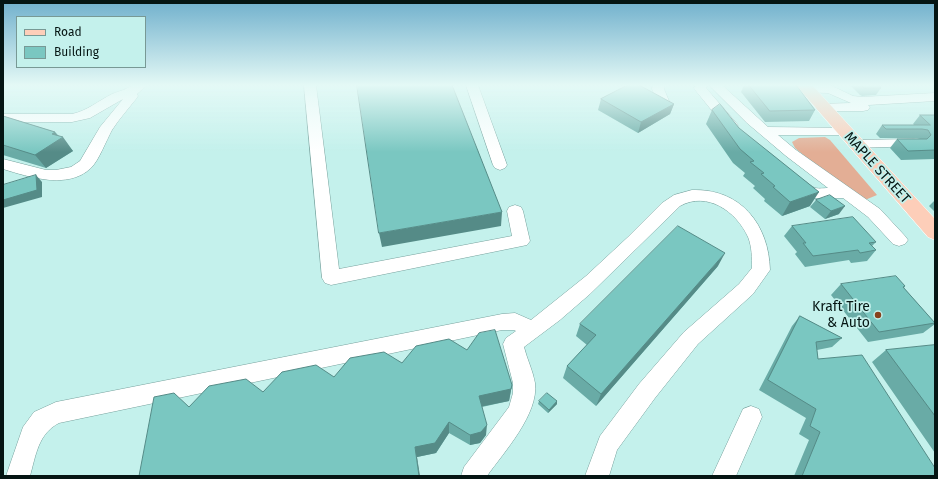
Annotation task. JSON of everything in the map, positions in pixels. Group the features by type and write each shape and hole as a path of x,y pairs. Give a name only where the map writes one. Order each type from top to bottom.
{"main road":[{"name":"MAPLE STREET","path":"823,107 935,232"}],"street":[{"path":"4,118 72,118 85,115 98,107"},
{"path":"3,164 48,176 68,174 81,168 86,164 112,120 123,107"},
{"path":"312,107 331,278 521,241 515,211"},
{"path":"480,107 500,165"},
{"path":"716,107 739,135"},
{"path":"739,107 791,153 874,213 899,240"},
{"path":"766,132 915,143"},
{"path":"787,174 812,193 845,193"},
{"path":"473,476 518,413 524,393 524,383 513,344 566,305 644,232 667,208 679,199 687,196 703,195 726,202 739,211 757,238 761,270 746,289 691,338 647,391 608,444 597,476"},
{"path":"18,476 31,435 42,420 56,413 272,370 468,328 512,321 523,324 530,332"},
{"path":"724,476 751,418"}],"shaded area":[{"path":"825,137 830,140 877,195 865,200 814,164 795,148 792,142 799,138"}],"building":[{"path":"360,107 461,107 502,212 379,233"},
{"path":"616,107 668,107 641,122"},
{"path":"716,107 723,107 739,128 819,192 790,202 761,174 764,173 750,162 754,161 740,149 712,110"},
{"path":"767,107 813,107 815,110 770,111"},
{"path":"920,115 935,115 935,150 908,151 897,139 927,139 931,135 928,130 886,129 882,125 930,125"},
{"path":"3,116 55,132 52,134 63,137 35,155 3,145"},
{"path":"36,175 37,190 3,200 3,185"},
{"path":"830,195 845,206 831,211 816,200"},
{"path":"853,217 876,242 869,243 876,250 860,253 858,250 813,256 803,243 806,243 792,226"},
{"path":"678,226 725,253 601,394 567,366 596,335 580,324"},
{"path":"896,276 905,286 903,287 935,323 879,332 841,284"},
{"path":"800,316 842,338 816,342 818,359 862,355 935,468 935,476 802,476 820,432 810,426 816,409 768,380"},
{"path":"495,330 512,385 511,389 479,396 487,425 481,432 470,435 449,422 435,443 415,447 419,476 139,476 154,397 174,393 189,407 209,386 246,379 263,392 282,372 316,365 334,377 350,358 384,352 402,363 416,346 449,339 467,350 479,333"},
{"path":"935,345 935,416 886,350"},
{"path":"547,393 557,401 549,410 539,401"}],"place":[{"name":"Kraft Tire & Auto","path":"878,315"}]}
